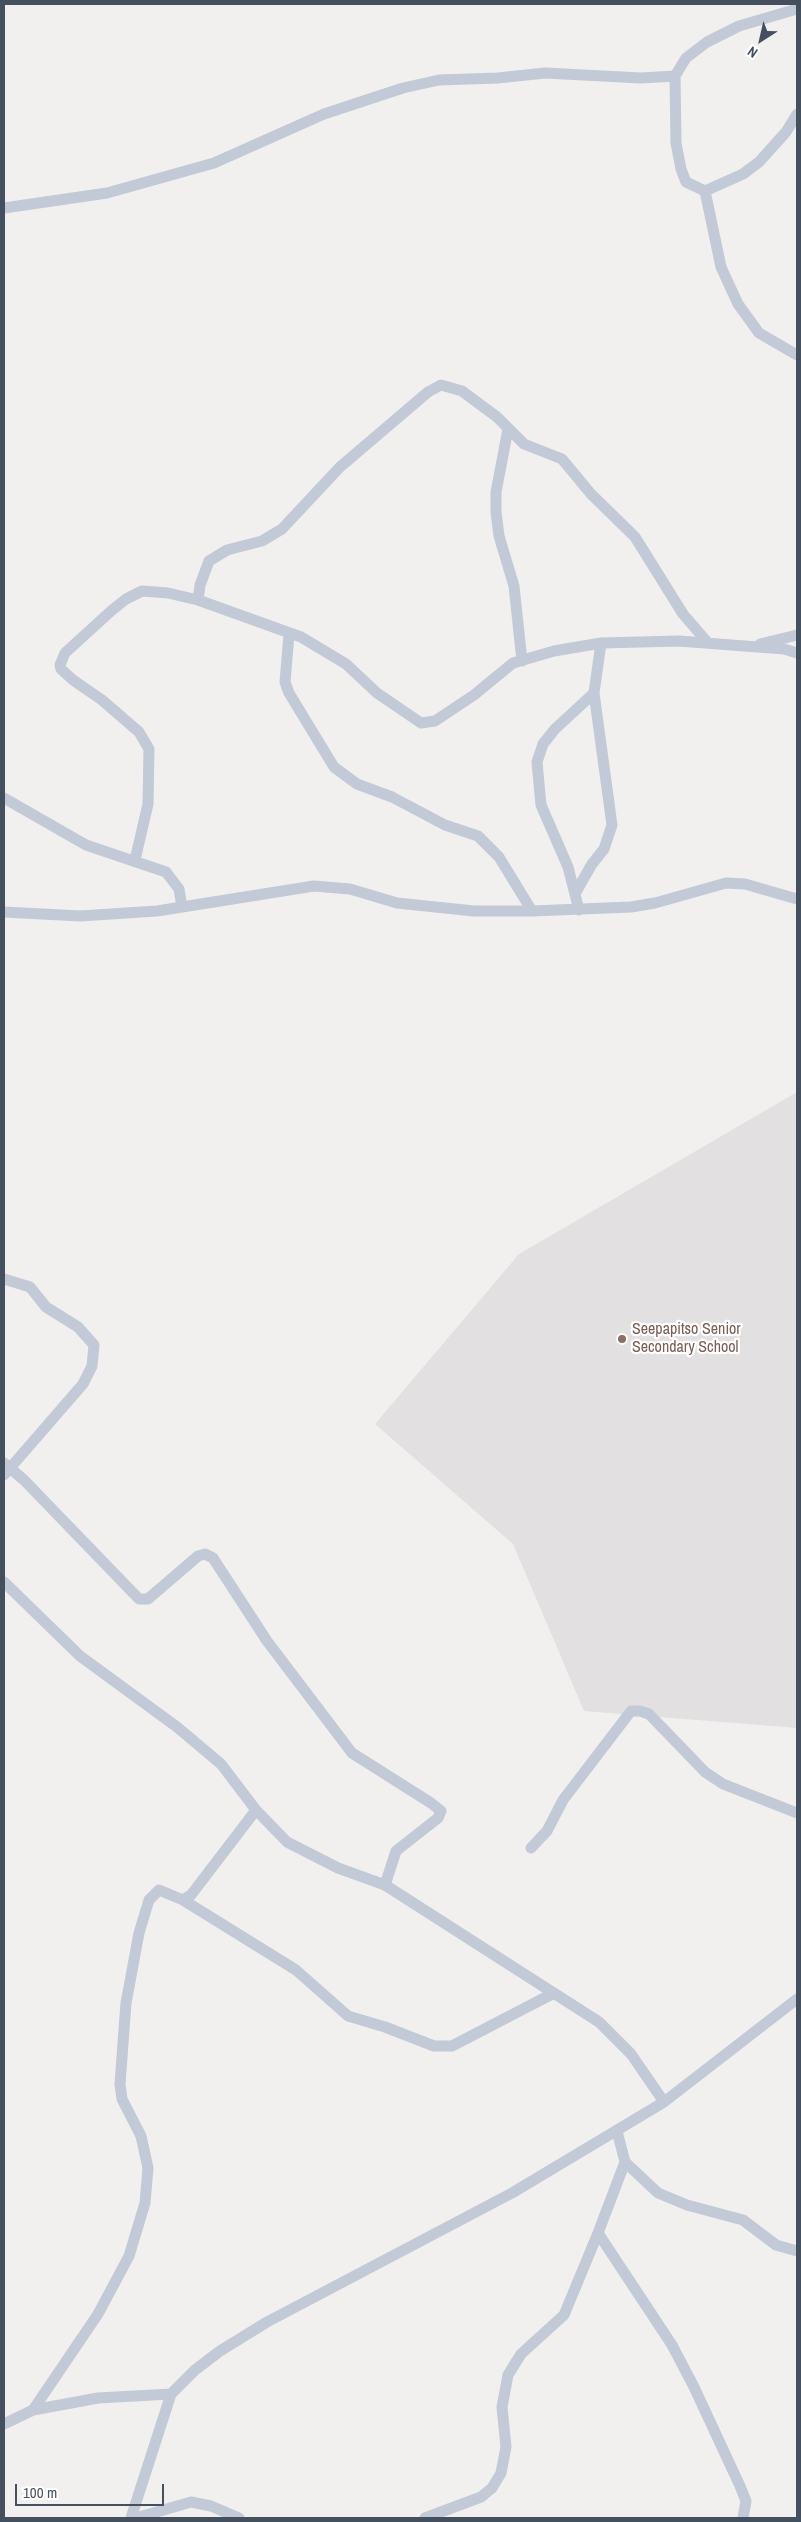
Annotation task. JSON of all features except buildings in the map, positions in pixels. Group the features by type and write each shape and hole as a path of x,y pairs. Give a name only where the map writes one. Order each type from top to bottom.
{"street":[{"path":"797,9 739,26 707,42 686,58 675,76 676,143 681,170 686,182 705,191 743,174 759,162 786,132 797,114"},
{"path":"4,208 107,193 214,163 324,114 403,88 440,80 498,78 546,73 641,78 675,76"},
{"path":"705,191 721,267 738,304 759,333 797,355"},
{"path":"198,600 200,585 209,561 227,550 262,541 282,528 340,467 428,392 441,385 462,391 497,416 524,444 562,459 591,494 624,524 635,537 683,614 708,643"},
{"path":"508,429 496,492 496,512 499,536 514,586 522,661"},
{"path":"135,860 148,804 150,749 139,732 102,700 73,680 61,669 60,665 65,652 111,610 126,599 142,591 168,593 198,600 256,619 289,634 301,637 346,664 378,694 421,724 436,722 474,695 505,667 554,651 601,643 679,641 784,649 797,653"},
{"path":"289,634 285,682 289,693 334,767 357,784 392,797 445,825 478,836 499,857 532,911"},
{"path":"752,646 797,635"},
{"path":"576,892 592,864 604,849 612,825 594,693 601,643"},
{"path":"579,910 576,892 568,868 541,805 537,762 543,744 594,693"},
{"path":"4,798 86,845 166,872 176,882 182,898 182,907"},
{"path":"4,912 80,916 182,907 314,886 350,889 397,903 474,911 579,910 655,903 726,883 745,884 797,899"},
{"path":"4,1279 30,1287 46,1307 78,1327 94,1345 92,1366 83,1384 6,1468 139,1600 153,1596 198,1556 205,1554 213,1558 267,1641 352,1753 441,1811 438,1818 394,1854 385,1885"},
{"path":"4,1582 80,1656 177,1727 221,1764 256,1810 287,1842 338,1868 385,1885 599,2022 618,2038 645,2072 664,2102"},
{"path":"531,1848 547,1831 563,1800 631,1711 649,1714 706,1772 723,1784 797,1813"},
{"path":"184,1900 195,1890 256,1810"},
{"path":"33,2410 98,2314 129,2256 145,2203 148,2168 141,2136 122,2099 120,2084 126,2003 139,1933 149,1900 158,1890 184,1900 296,1970 348,2016 385,2027 434,2046 452,2046 554,1993"},
{"path":"132,2518 171,2394 195,2370 220,2351 267,2322 512,2193 617,2131 664,2102 797,1999"},
{"path":"425,2518 481,2497 492,2488 501,2473 506,2447 502,2407 508,2375 520,2354 564,2314 598,2233 624,2162 617,2131"},
{"path":"624,2162 658,2193 687,2205 743,2220 776,2245 797,2251"},
{"path":"598,2233 672,2345 694,2387 746,2501 743,2518"},
{"path":"4,2424 33,2410 98,2398 171,2394"},
{"path":"136,2518 191,2502 211,2506 239,2518"}],"shaded area":[{"name":"Seepapitso Senior Secondary School","path":"797,1092 797,1728 584,1711 513,1544 375,1424 519,1254"}],"place":[{"name":"Seepapitso Senior Secondary School","path":"622,1339"}]}
